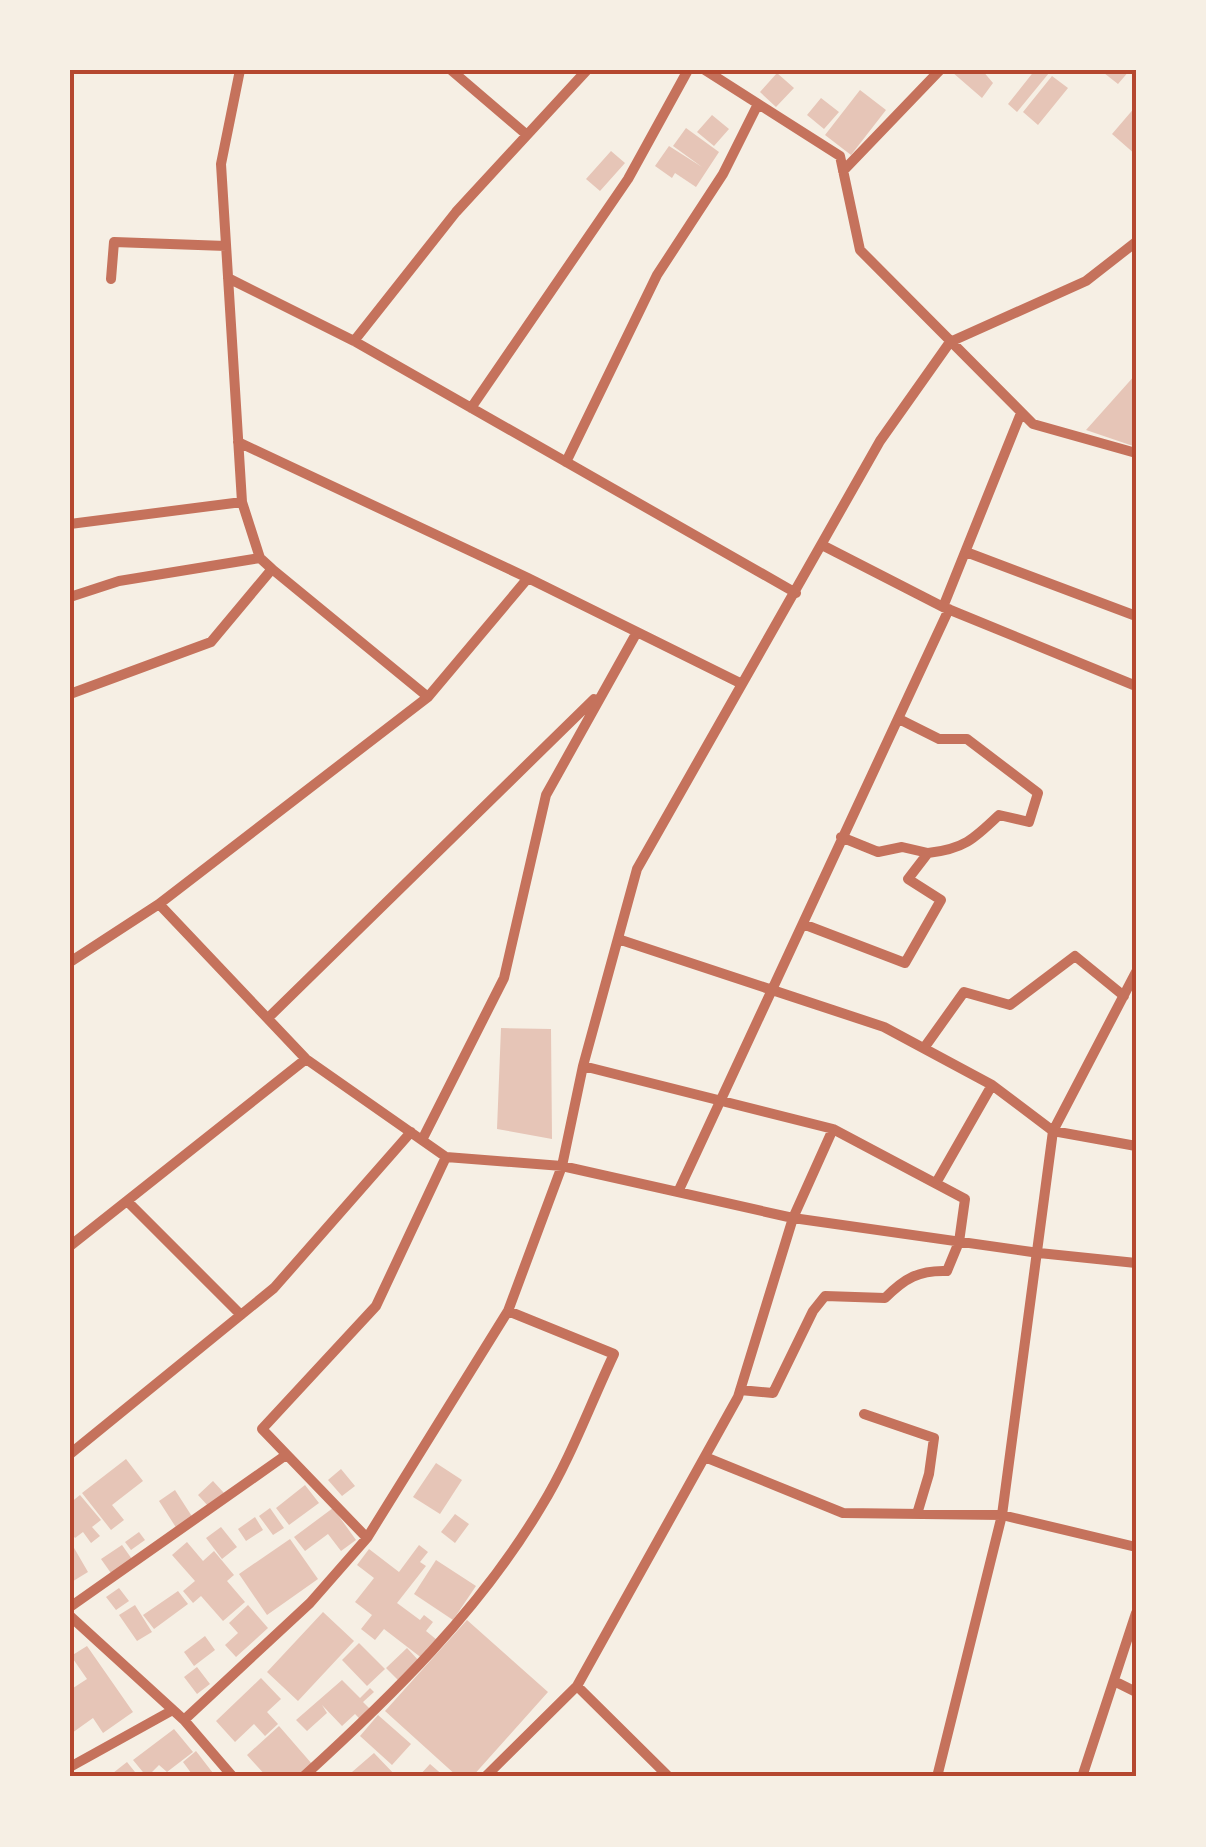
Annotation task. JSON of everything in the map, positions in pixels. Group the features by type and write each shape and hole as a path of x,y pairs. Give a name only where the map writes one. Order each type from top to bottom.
{"street":[{"path":"240,70 221,164 242,502 260,558 428,698"},
{"path":"451,70 527,134"},
{"path":"354,341 456,212 587,70"},
{"path":"471,408 628,179 688,70"},
{"path":"705,70 840,156 860,250 1032,424 1136,453"},
{"path":"843,171 940,70"},
{"path":"566,462 657,275 723,174 758,104"},
{"path":"111,279 114,242 226,246"},
{"path":"184,1720 310,1603 367,1538 508,1312 562,1166 583,1066 637,869 880,441 950,342 1086,281 1136,242"},
{"path":"228,278 354,341 796,593"},
{"path":"678,1192 898,718 946,608 1021,413"},
{"path":"238,442 528,578 740,684"},
{"path":"70,524 242,502"},
{"path":"822,545 946,608 1136,686"},
{"path":"966,552 1136,616"},
{"path":"70,597 119,581 260,558"},
{"path":"70,694 211,642 272,568"},
{"path":"70,962 160,904 428,698 528,578"},
{"path":"422,1140 504,978 546,795 636,632"},
{"path":"268,1018 606,688"},
{"path":"841,837 878,852 902,847 928,853 956,850 1000,815 1029,822 1038,793 968,739 939,739 898,718"},
{"path":"803,924 905,963 940,900 908,880 928,853"},
{"path":"160,904 306,1059 446,1157 562,1166 793,1218 1136,1264"},
{"path":"618,940 884,1027 992,1085 1053,1131 1136,1146"},
{"path":"924,1048 964,992 1010,1005 1074,956 1124,996"},
{"path":"937,1777 1002,1515 1053,1131 1136,972"},
{"path":"70,1246 306,1059"},
{"path":"583,1066 834,1129 964,1199 959,1242 947,1271 928,1270 905,1278 885,1298 825,1296 812,1312 774,1393 740,1390"},
{"path":"936,1183 992,1085"},
{"path":"485,1777 577,1686 705,1457 740,1390 793,1218 834,1129"},
{"path":"70,1454 274,1288 411,1132"},
{"path":"367,1538 262,1429 376,1306 446,1157"},
{"path":"127,1201 241,1315"},
{"path":"303,1777 373,1713 469,1612 542,1506 614,1354 508,1312"},
{"path":"864,1414 934,1438 917,1514"},
{"path":"70,1607 286,1455"},
{"path":"705,1457 843,1513 1002,1515 1136,1547"},
{"path":"1082,1777 1136,1613"},
{"path":"70,1616 184,1720 233,1777"},
{"path":"1114,1681 1136,1692"},
{"path":"577,1686 669,1777"},
{"path":"70,1767 171,1711"}],"building":[{"path":"954,70 982,70 993,83 982,98"},
{"path":"1035,70 1049,73 1017,112 1008,104"},
{"path":"1130,70 1118,84 1104,73"},
{"path":"777,73 794,88 776,107 760,92"},
{"path":"1052,76 1068,88 1038,125 1023,112"},
{"path":"860,90 886,110 851,155 825,135"},
{"path":"821,98 839,112 824,129 807,115"},
{"path":"1136,106 1136,155 1112,134"},
{"path":"712,115 729,129 714,146 697,132"},
{"path":"686,128 719,152 696,187 655,166 669,146 702,167 673,146"},
{"path":"611,151 625,163 600,191 586,179"},
{"path":"1136,374 1136,447 1086,430"},
{"path":"501,1028 551,1029 552,1139 497,1129"},
{"path":"126,1459 143,1481 112,1505 124,1520 111,1530 82,1493"},
{"path":"436,1463 462,1480 440,1514 413,1497"},
{"path":"341,1469 355,1486 342,1496 328,1480"},
{"path":"213,1481 224,1493 209,1507 198,1495"},
{"path":"305,1485 319,1503 289,1525 276,1508"},
{"path":"175,1490 193,1518 177,1529 159,1501"},
{"path":"80,1495 101,1520 92,1527 100,1536 91,1543 83,1532 75,1538 70,1532 70,1503"},
{"path":"270,1508 284,1528 273,1535 259,1516"},
{"path":"333,1508 356,1540 341,1551 328,1534 305,1551 294,1537"},
{"path":"455,1514 469,1524 455,1543 441,1532"},
{"path":"255,1517 263,1530 246,1541 238,1529"},
{"path":"221,1527 237,1547 222,1559 206,1538"},
{"path":"139,1532 145,1540 131,1550 125,1542"},
{"path":"290,1539 318,1579 267,1615 239,1574"},
{"path":"70,1541 88,1572 70,1583"},
{"path":"187,1542 203,1561 214,1551 234,1575 227,1581 245,1602 223,1621 201,1596 193,1603 183,1591 195,1581 172,1555"},
{"path":"122,1545 134,1562 113,1576 101,1559"},
{"path":"419,1545 428,1552 420,1562 426,1566 397,1603 420,1620 424,1615 433,1622 426,1631 437,1640 423,1659 384,1629 375,1640 361,1629 372,1615 355,1602 374,1578 357,1565 369,1549 399,1572"},
{"path":"436,1560 476,1586 453,1620 414,1594"},
{"path":"119,1588 129,1601 116,1610 106,1597"},
{"path":"178,1591 188,1604 154,1629 143,1615"},
{"path":"135,1605 152,1632 137,1641 119,1615"},
{"path":"248,1605 268,1628 236,1657 225,1645 238,1633 229,1623"},
{"path":"323,1612 354,1641 298,1701 267,1672"},
{"path":"467,1620 548,1692 472,1777 458,1777 385,1711"},
{"path":"205,1636 215,1650 194,1666 184,1652"},
{"path":"359,1643 385,1669 367,1686 342,1660"},
{"path":"87,1646 133,1712 103,1733 93,1718 72,1733 70,1730 70,1690 87,1679 71,1656"},
{"path":"407,1648 420,1662 400,1682 386,1668"},
{"path":"197,1667 210,1684 197,1694 184,1677"},
{"path":"261,1678 281,1699 267,1712 278,1724 265,1736 254,1724 235,1742 216,1721"},
{"path":"342,1680 360,1698 370,1688 374,1692 363,1702 371,1710 361,1720 355,1714 342,1726 322,1705 327,1713 307,1731 296,1720"},
{"path":"378,1715 411,1744 392,1765 360,1736"},
{"path":"279,1726 312,1764 297,1777 267,1777 247,1755"},
{"path":"174,1729 193,1752 167,1772 159,1765 147,1777 133,1760"},
{"path":"196,1751 216,1777 194,1777 183,1762"},
{"path":"374,1753 397,1777 357,1777 352,1772"},
{"path":"127,1762 139,1777 116,1777 113,1773"},
{"path":"430,1764 445,1777 418,1777"}]}
